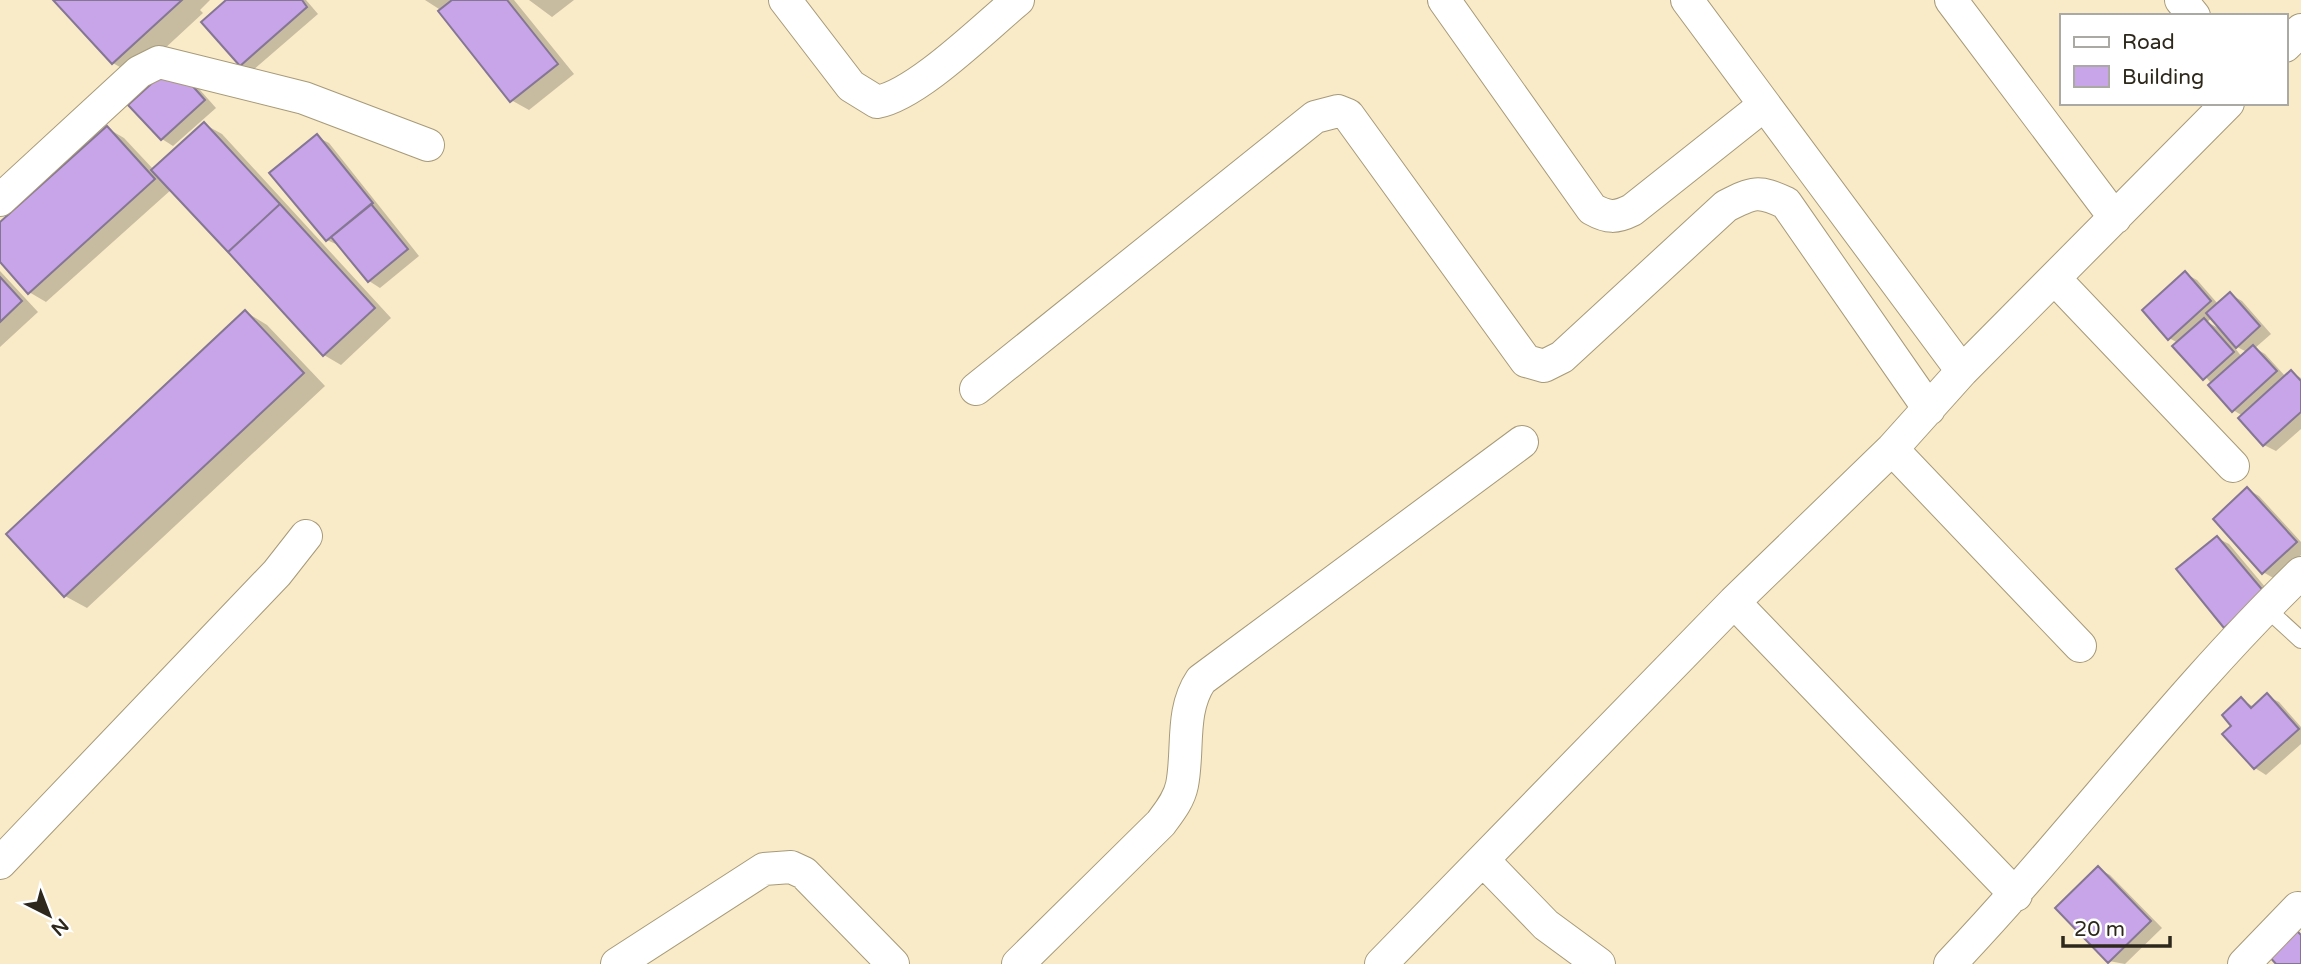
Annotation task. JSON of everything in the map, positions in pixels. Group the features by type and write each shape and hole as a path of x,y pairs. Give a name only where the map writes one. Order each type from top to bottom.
{"street":[{"path":"785,0 851,86 877,102 894,99 924,78 1018,0"},
{"path":"1444,0 1592,209 1606,217 1619,217 1632,210 1763,106"},
{"path":"1687,0 1962,371"},
{"path":"1951,0 2115,218"},
{"path":"2181,0 2192,14"},
{"path":"2287,44 2301,30"},
{"path":"0,200 139,72 159,62 304,98 428,145"},
{"path":"1381,964 1734,602 1892,449 1962,371 2226,105"},
{"path":"976,389 1315,117 1338,111 1349,115 1526,362 1544,366 1562,357 1727,206 1756,192 1786,203 1929,409"},
{"path":"2055,279 2232,466"},
{"path":"1018,964 1161,823 1173,806 1182,786 1188,708 1201,680 1522,442"},
{"path":"1892,449 2080,646"},
{"path":"0,863 277,573 306,536"},
{"path":"1950,964 2016,895 2105,784 2301,573"},
{"path":"1734,602 2016,895"},
{"path":"1483,860 1546,925 1599,964"},
{"path":"617,964 764,869 778,866 804,873 893,964"},
{"path":"2244,964 2298,908"}],"lane":[{"path":"2266,608 2301,640"}],"building":[{"path":"53,0 182,0 112,64"},
{"path":"226,0 302,0 307,7 240,66 201,22"},
{"path":"452,0 507,0 558,64 510,102 438,11"},
{"path":"173,64 205,100 161,140 128,105"},
{"path":"204,122 280,204 228,252 151,170"},
{"path":"107,126 155,179 28,294 0,262 0,222"},
{"path":"317,134 373,203 326,241 269,173"},
{"path":"280,204 375,308 323,356 228,252"},
{"path":"371,204 408,249 368,282 331,237"},
{"path":"2185,271 2211,301 2168,340 2142,310"},
{"path":"0,277 22,301 0,322"},
{"path":"2230,292 2260,326 2236,348 2206,313"},
{"path":"245,310 304,373 64,597 6,534"},
{"path":"2204,318 2234,352 2203,380 2172,346"},
{"path":"2253,345 2277,371 2232,412 2208,385"},
{"path":"2291,370 2301,381 2301,412 2263,446 2238,418"},
{"path":"2247,487 2297,542 2262,574 2213,519"},
{"path":"2217,536 2265,593 2224,628 2176,569"},
{"path":"2267,693 2299,729 2254,769 2222,734 2231,726 2222,715 2241,697 2251,708"},
{"path":"2098,866 2151,921 2108,963 2055,908"},
{"path":"2296,930 2301,935 2301,964 2276,964 2268,955"}]}
